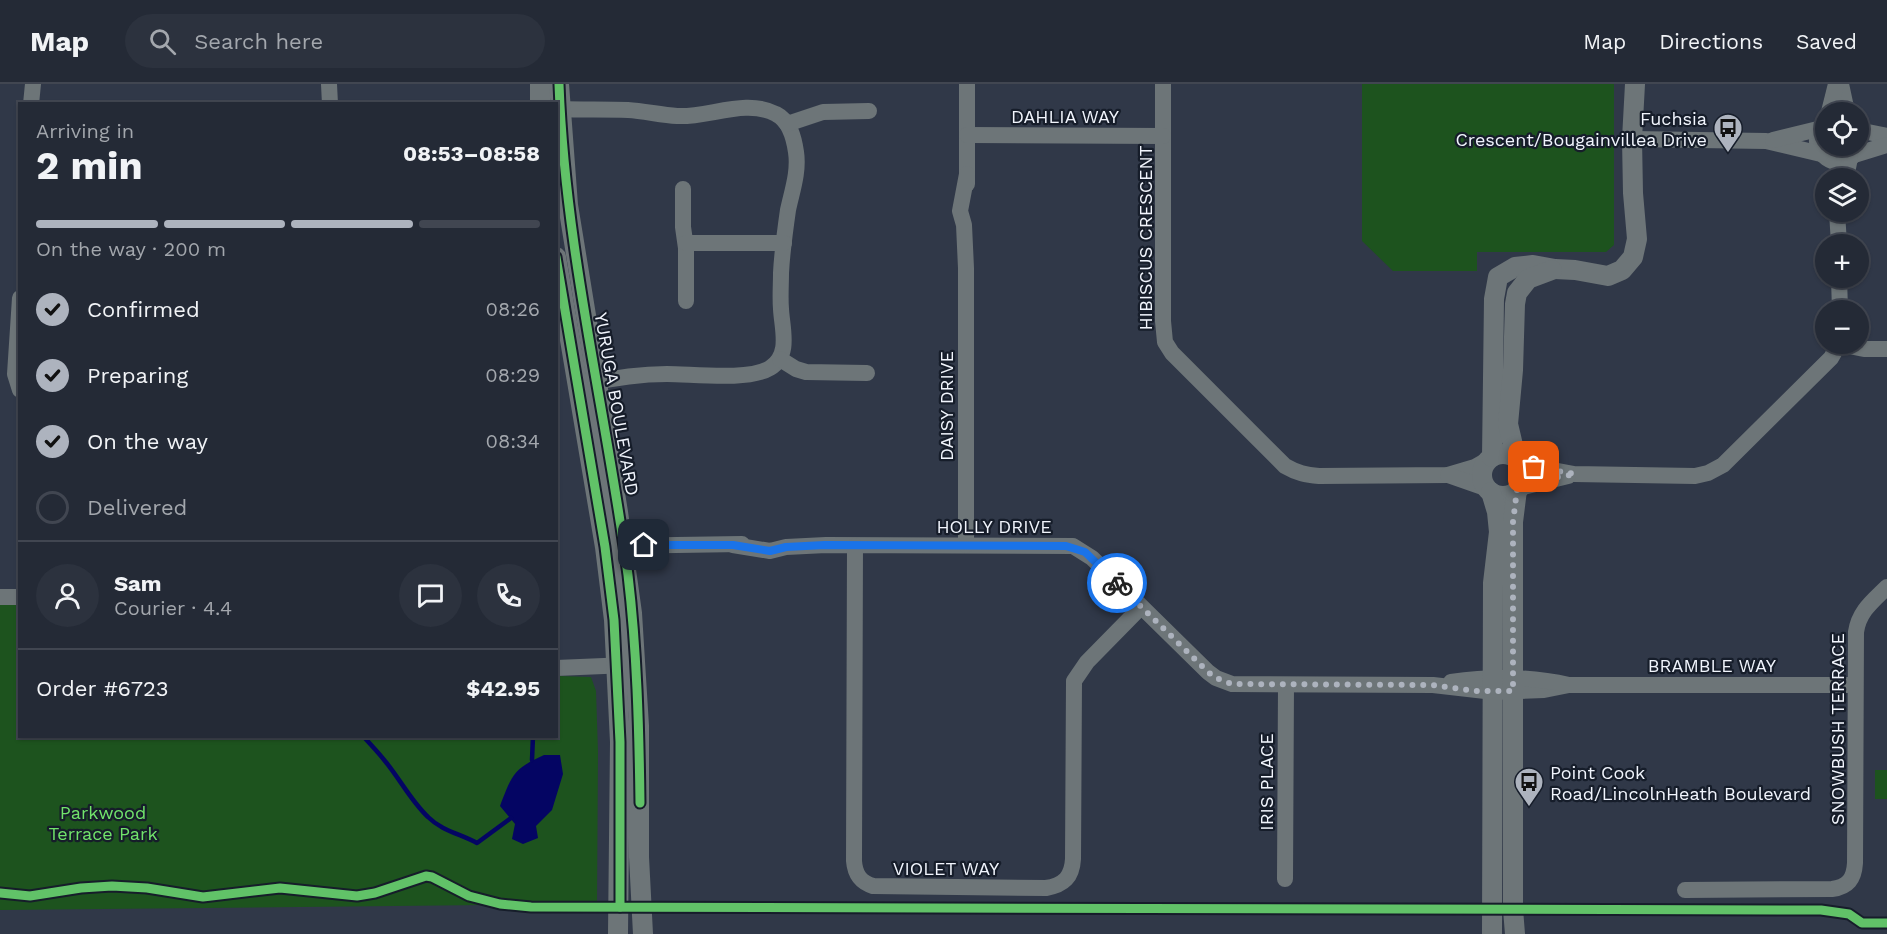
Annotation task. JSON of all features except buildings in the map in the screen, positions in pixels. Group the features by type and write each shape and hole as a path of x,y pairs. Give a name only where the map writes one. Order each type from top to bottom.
{"street":[{"path":"32,102 33,84"},
{"path":"329,84 330,102"},
{"path":"540,84 540,102"},
{"name":"YURUGA BOULEVARD","path":"559,84 568,205 587,383 614,546 637,665 639,857 643,934"},
{"name":"DAISY DRIVE","path":"966,545 966,268 972,222 967,174 967,84"},
{"name":"HIBISCUS CRESCENT","path":"1163,84 1163,321 1165,342 1172,353 1285,466 1294,472 1319,476 1448,475 1475,467 1491,458"},
{"path":"1492,934 1493,576 1499,532 1497,512 1490,490 1484,483 1483,470 1491,458 1496,282 1505,271 1515,267 1533,265 1608,276 1622,270 1633,257 1637,239 1632,139 1635,84"},
{"path":"1831,102 1836,84"},
{"path":"1841,84 1845,102"},
{"path":"560,110 628,110 679,116 733,109 758,109 777,114 787,124 794,142 797,163 784,243 780,291 784,341 780,359 768,369 740,375 654,374 587,383"},
{"path":"787,124 823,112 869,111"},
{"path":"1632,139 1766,141 1806,133 1815,128"},
{"path":"1869,132 1887,136"},
{"name":"DAHLIA WAY","path":"967,135 1163,136"},
{"path":"1766,141 1815,154"},
{"path":"1869,147 1887,145"},
{"path":"1824,156 1838,162 1846,156"},
{"path":"1824,156 1828,168"},
{"path":"683,189 686,301"},
{"path":"686,243 784,243"},
{"name":"YURUGA BOULEVARD","path":"558,265 587,383"},
{"path":"1515,934 1513,909 1513,522 1518,489 1524,476 1508,424 1513,384 1515,304 1517,293 1528,279 1555,269"},
{"path":"1496,282 1517,293"},
{"path":"18,328 15,374 18,384"},
{"path":"1869,349 1887,349"},
{"path":"1491,458 1504,454 1518,461 1575,474 1695,476 1708,473 1723,465 1833,354"},
{"path":"780,359 806,372 867,373"},
{"path":"1490,490 1504,495 1575,474"},
{"name":"HIBISCUS CRESCENT","path":"1448,475 1490,490"},
{"name":"HOLLY DRIVE","path":"614,546 733,545 770,551 786,547 825,545 1064,545 1078,548 1092,558 1216,678 1232,684 1433,685 1475,691 1493,685"},
{"name":"YURUGA BOULEVARD","path":"614,546 613,613 617,666 620,782 618,934"},
{"name":"VIOLET WAY","path":"855,546 854,861 858,876 862,881 873,886 1046,888 1058,885 1067,879 1072,867 1074,681 1087,662 1141,607"},
{"name":"SNOWBUSH TERRACE","path":"1684,890 1832,889 1840,888 1849,882 1855,872 1857,623 1864,610 1887,587"},
{"path":"0,597 18,597"},
{"path":"558,668 637,665"},
{"name":"BRAMBLE WAY","path":"1493,685 1545,680 1569,685 1855,685"},
{"name":"IRIS PLACE","path":"1285,879 1286,685"}],"green space":[{"path":"1362,84 1614,84 1614,245 1606,252 1477,252 1477,271 1393,271 1362,241"},
{"name":"Parkwood Terrace Park","path":"0,605 18,605 18,738 558,738 558,676 591,677 596,691 598,752 597,904 0,910"},
{"path":"1875,770 1887,770 1887,799 1875,799"}],"shaded area":[{"path":"544,755 560,755 563,774 552,810 536,826 538,838 523,844 512,839 515,824 500,806 515,774"}],"waterway":[{"path":"365,738 422,811 439,826 477,843 511,818"},
{"path":"532,760 533,738"}],"cycle path":[{"path":"559,84 569,208 628,575 634,632 640,803"},
{"path":"558,269 605,547 614,620 620,742 620,907"},
{"path":"0,893 30,896 112,886 147,888 203,897 280,888 357,896 375,893 426,876 469,896 500,904 531,907 1821,910 1849,914 1862,923 1887,923"}],"way so far":[{"path":"1117,583 1208,672 1232,684 1433,685 1475,691 1513,691 1513,522 1517,490 1535,483 1575,474 1534,467"}],"place":[{"name":"Fuchsia Crescent/Bougainvillea Drive","path":"1728,154"},
{"name":"Point Cook Road/LincolnHeath Boulevard","path":"1529,808"}],"route":[{"path":"644,545 733,545 770,551 786,547 825,545 1073,546 1085,552 1117,583"}]}
